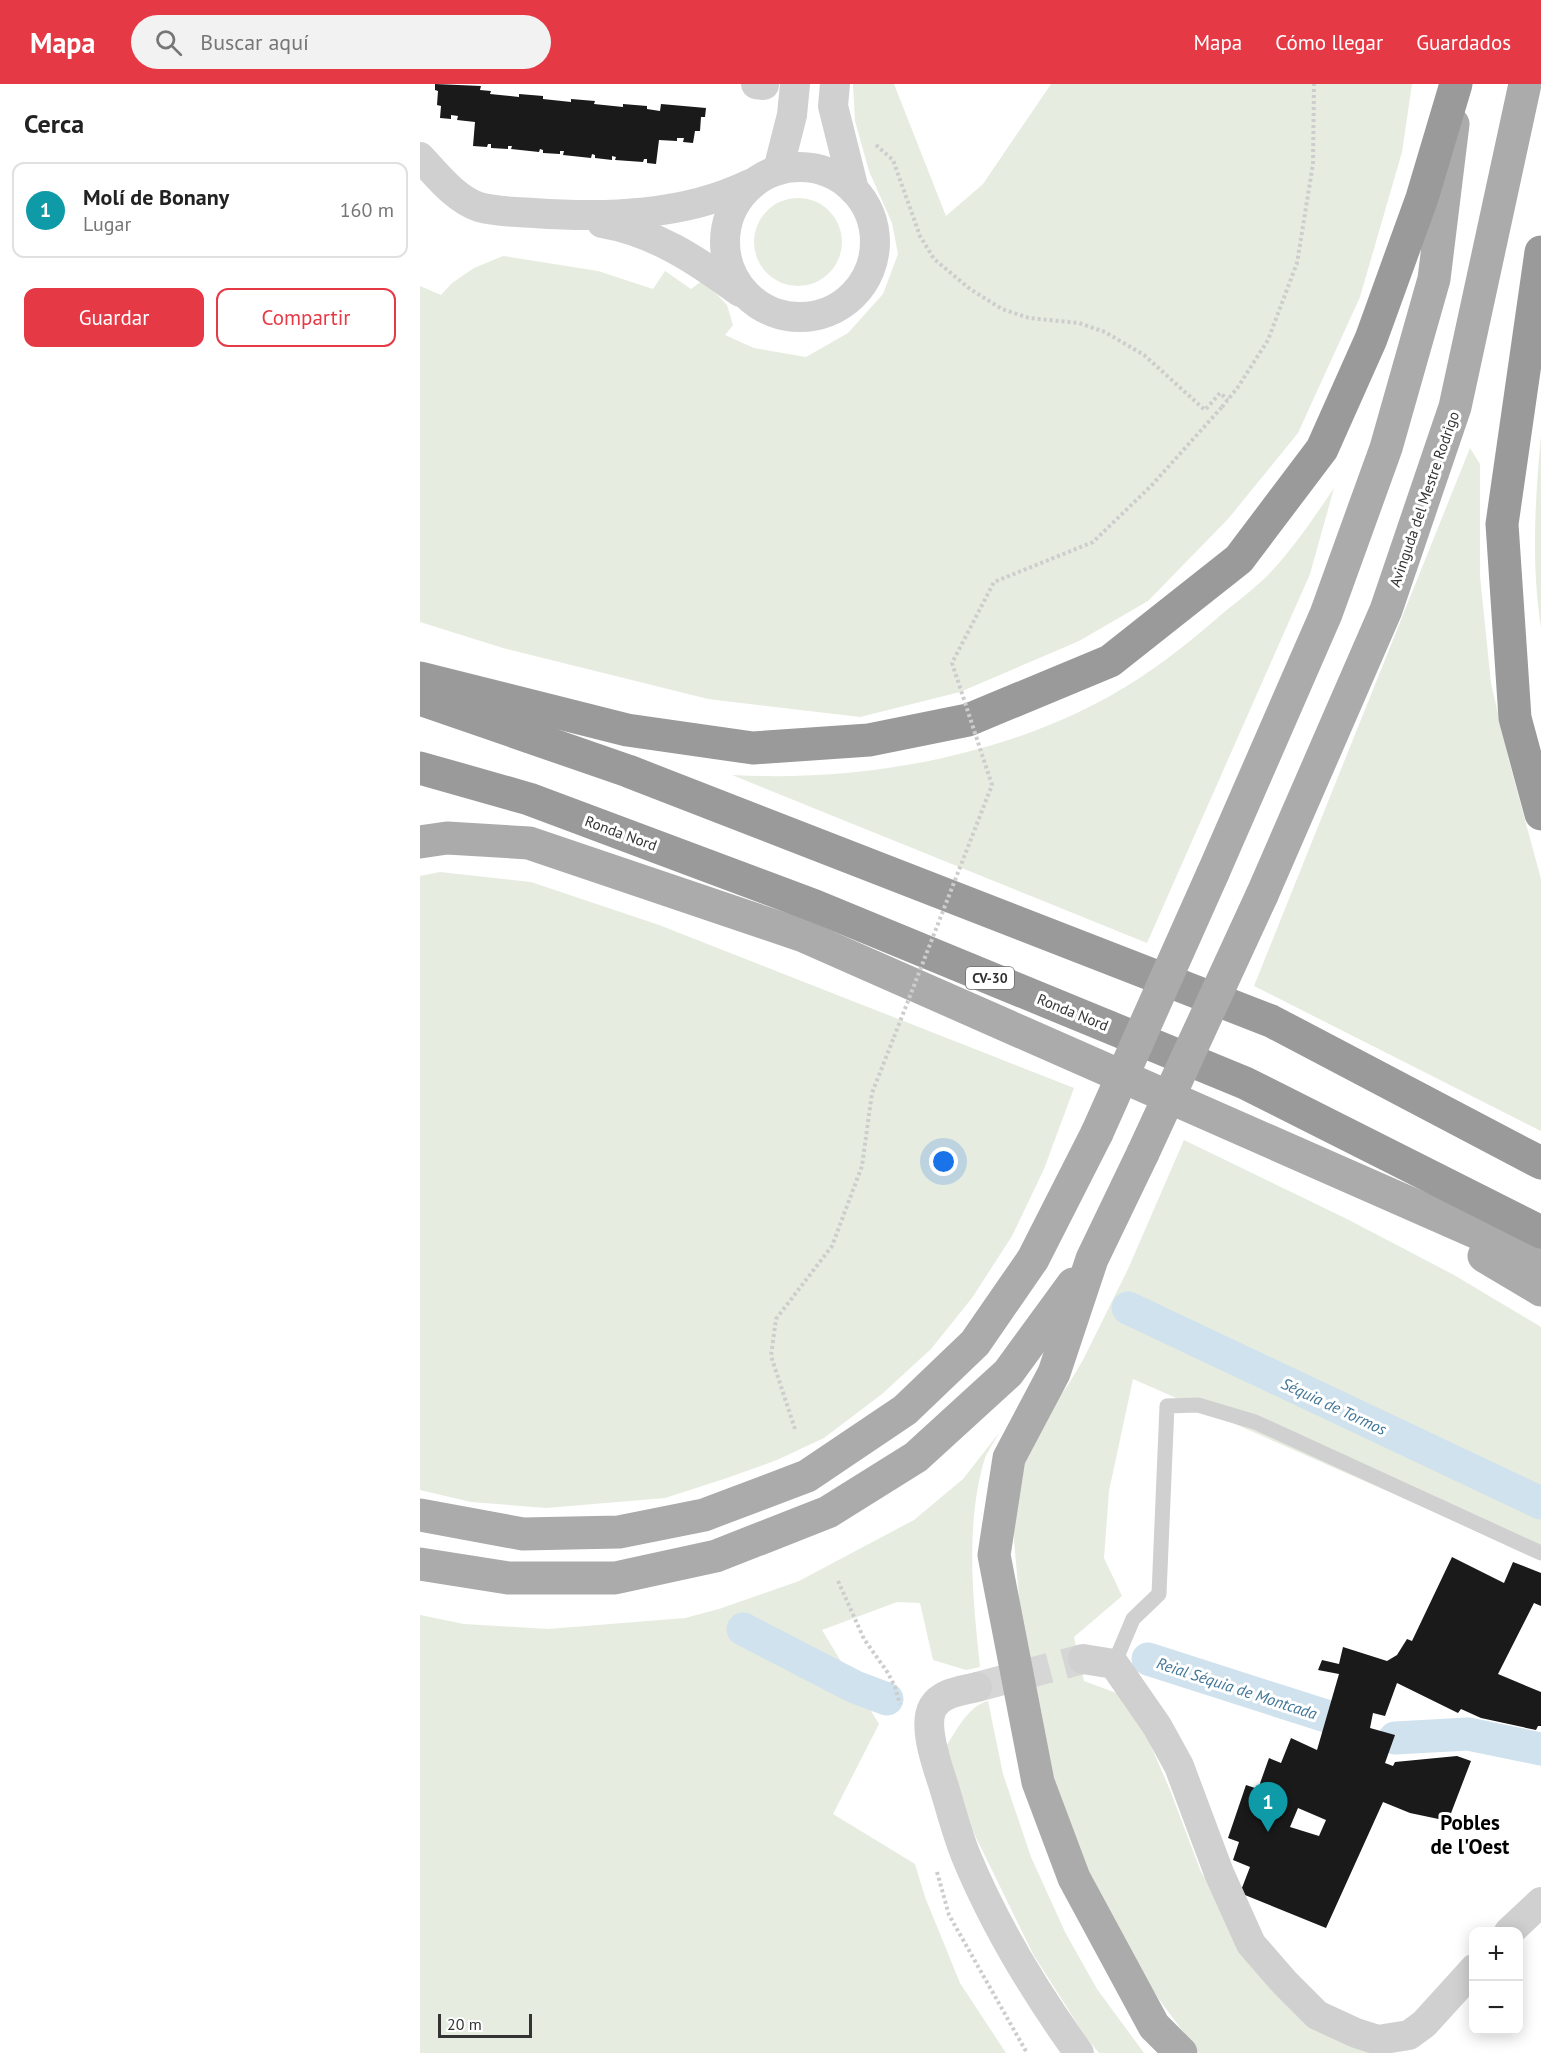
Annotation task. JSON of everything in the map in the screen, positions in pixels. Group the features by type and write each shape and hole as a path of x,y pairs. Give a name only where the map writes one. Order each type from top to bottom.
{"highway":[{"path":"420,678 627,730 753,748 869,740 968,720 1110,661 1239,558 1322,449 1379,317 1422,198 1457,84"},
{"path":"1541,252 1502,524 1515,718 1541,814"},
{"path":"420,699 628,771 1270,1021 1541,1163"},
{"name":"Ronda Nord","path":"420,768 529,799 815,906 1223,1074 1288,1104 1541,1232"}],"main road":[{"path":"420,1515 523,1534 619,1532 704,1515 807,1476 905,1410 975,1343 1033,1258 1097,1133 1326,614 1386,448 1434,279 1457,84"},
{"name":"Avinguda del Mestre Rodrigo","path":"1092,1259 1262,895 1386,610 1455,407 1525,84"},
{"path":"420,842 447,838 530,843 801,935 1541,1262"},
{"path":"1353,1180 1541,1290"},
{"path":"420,1564 508,1578 615,1578 716,1556 828,1512 916,1457 1008,1373 1092,1259"},
{"path":"1092,1259 1054,1373 1009,1458 994,1555 1038,1782 1070,1868 1154,2026 1181,2053"}],"street":[{"path":"754,302 738,284 728,263 724,240 729,218 739,197 767,176 792,116 795,84"},
{"path":"552,214 615,225 648,235 685,253 754,302 776,313 800,317 825,313 847,301 864,283 873,260 875,235 868,211 854,190 832,106 835,84"},
{"path":"420,157 464,200 479,207 498,210 552,214 617,214 684,207 710,201 767,176 799,167 819,170 838,178 854,190"},
{"path":"1083,1659 1114,1664 1157,1726 1179,1766 1219,1873 1251,1944 1317,2015 1356,2033 1378,2040 1409,2035 1424,2024 1469,1973"},
{"path":"977,1687 948,1694 933,1708 930,1722 933,1754 966,1856 1004,1936 1048,2010 1079,2053"},
{"path":"1514,1927 1541,1902"}],"lane":[{"path":"1114,1664 1133,1619 1160,1594 1167,1407 1198,1405 1255,1422 1541,1553"}],"path":[{"path":"795,1429 771,1356 776,1319 832,1246 862,1166 872,1093 992,785 952,663 994,582 1093,542 1152,486 1222,407 1268,340 1297,263 1313,164 1314,84"},
{"path":"868,138 893,160 920,236 934,259 970,289 1002,309 1029,318 1079,323 1105,332 1144,356 1205,410 1220,393 1228,400"},
{"path":"838,1581 864,1639 888,1672 901,1707"}],"shaded area":[{"path":"853,84 894,84 946,216 983,184 1051,84 1412,84 1402,152 1360,297 1298,433 1228,519 1148,601 1079,641 960,692 860,717 708,699 503,648 420,622 420,286 441,295 452,283 474,268 503,256 598,271 653,289 665,271 691,289 703,280 727,305 733,325 725,335 754,348 806,357 848,333 883,294 898,254 892,223 869,171 855,121"},
{"path":"798,198 815,202 829,211 838,225 842,242 838,259 829,273 815,282 798,286 781,282 767,273 758,259 754,242 758,225 767,211 781,202"},
{"path":"1541,435 1541,628 1536,579 1535,532"},
{"path":"1470,448 1480,464 1480,576 1491,683 1508,757 1541,879 1541,1131 1254,986"},
{"path":"1334,488 1310,574 1147,943 732,775 829,774 927,761 975,750 1067,717 1110,696 1155,668 1255,587 1293,546"},
{"path":"440,872 531,882 659,925 1074,1088 1044,1169 1012,1236 972,1298 931,1349 882,1394 824,1438 777,1460 665,1498 546,1508 471,1502 420,1490 420,876"},
{"path":"1184,1140 1347,1219 1454,1275 1541,1327 1541,1559 1133,1379 1109,1491 1104,1558 1122,1596 1074,1637 1084,1681 1119,1694 1134,1707 1170,1790 1201,1872 1250,1949 1369,2053 1199,2053 1158,1998 1105,1915 1045,1759 1022,1631 1014,1540 1015,1491 1029,1447 1047,1413 1083,1360 1128,1269"},
{"path":"999,1433 984,1461 974,1512 973,1590 980,1667 966,1670 933,1660 920,1603 897,1602 822,1630 879,1724 833,1814 915,1864 925,1897 960,1983 1006,2053 420,2053 420,1615 464,1624 548,1629 685,1618 719,1609 799,1581 914,1520 963,1479"},
{"path":"988,1701 1003,1774 1031,1857 1065,1932 1097,1989 1144,2053 1099,2053 1085,2036 1033,1954 964,1813 946,1746 969,1713 981,1703"}],"building":[{"path":"435,84 481,86 480,90 491,91 490,94 519,97 519,94 543,96 543,99 571,102 571,99 595,101 594,104 623,107 623,104 647,106 647,109 660,111 661,104 706,108 705,117 701,117 700,131 695,131 693,143 683,142 684,138 677,138 677,141 659,140 656,164 647,163 647,159 643,162 615,160 616,157 612,156 612,160 595,158 592,154 591,158 563,155 564,151 560,151 560,154 543,153 540,149 539,152 511,149 512,146 508,146 508,149 491,148 491,144 487,147 473,146 475,122 457,120 458,116 451,115 451,119 440,118 441,106 437,105 438,91 435,90"},
{"path":"1452,1557 1504,1583 1513,1562 1541,1573 1541,1606 1534,1603 1498,1674 1541,1692 1541,1726 1538,1726 1536,1730 1481,1718 1461,1709 1458,1713 1397,1683 1385,1716 1373,1713 1370,1728 1395,1735 1385,1763 1393,1766 1395,1762 1457,1756 1471,1761 1448,1821 1410,1813 1383,1802 1326,1928 1240,1893 1250,1867 1233,1860 1239,1842 1228,1838 1246,1785 1258,1789 1269,1758 1281,1763 1291,1738 1317,1750 1339,1674 1318,1670 1322,1660 1339,1664 1343,1647 1387,1661 1397,1655 1407,1639 1412,1641","holes":["1298,1808 1326,1820 1319,1836 1290,1827"]}],"waterway":[{"name":"Séquia de Tormos","path":"1128,1308 1541,1503"},
{"name":"Reial Séquia de Montcada","path":"743,1629 855,1687 887,1699"},
{"name":"Reial Séquia de Montcada","path":"1148,1659 1326,1716"},
{"name":"Reial Séquia de Montcada","path":"1395,1738 1468,1734 1541,1749"}],"tunnel":[{"path":"977,1687 1083,1659"}],"place":[{"name":"Molí de Bonany","path":"1268,1832"}],"district":[{"name":"Pobles de l'Oest","path":"1470,1834"}]}
